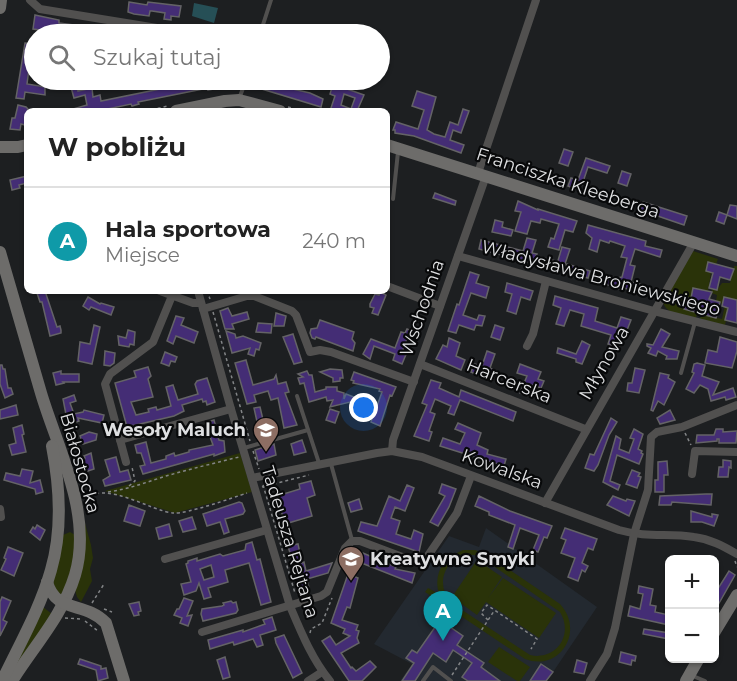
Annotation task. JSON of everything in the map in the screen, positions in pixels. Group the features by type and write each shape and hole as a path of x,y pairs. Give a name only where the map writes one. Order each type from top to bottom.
{"main road":[{"path":"0,8 1,0"},
{"path":"191,108 225,101 258,108"},
{"path":"0,147 23,146"},
{"path":"0,158 23,146"},
{"name":"Franciszka Kleeberga","path":"393,146 737,256"},
{"name":"Białostocka","path":"0,252 41,395 76,505 80,537 78,562 64,603 12,681"},
{"name":"Białostocka","path":"2,681 47,582 53,564 58,534 60,502 58,476 41,395"},
{"path":"58,534 71,527 80,537"},
{"path":"47,582 54,597 100,617 106,623 124,681"},
{"path":"70,589 74,598 86,611"},
{"path":"719,626 734,603"},
{"path":"687,678 696,663"}],"street":[{"path":"30,0 40,9 132,24"},
{"name":"Wschodnia","path":"392,452 393,440 458,256 536,0"},
{"name":"Młynowa","path":"545,503 585,429 694,242"},
{"name":"Władysława Broniewskiego","path":"458,256 737,332"},
{"path":"527,346 533,334 546,280"},
{"path":"390,287 440,306"},
{"path":"126,462 106,392 107,378 153,342 173,294"},
{"path":"175,294 205,306 254,296 292,311 296,315 310,352 320,350 331,352 414,382"},
{"name":"Tadeusza Rejtana","path":"199,294 205,306 231,409 260,488 267,530 303,637 322,672 330,681"},
{"name":"Harcerska","path":"420,364 585,429"},
{"path":"590,681 607,654 615,628 634,534 648,490 651,436 657,432 682,427 737,405"},
{"path":"120,440 231,409"},
{"path":"692,474 695,451 737,452"},
{"name":"Kowalska","path":"256,477 330,461 392,452 422,457 634,534 692,536 711,541 736,556"},
{"path":"202,632 294,605 327,592 345,548 352,541 360,541 420,562 427,557 457,513 471,476"},
{"path":"165,559 267,530"},
{"path":"308,681 322,672"}],"lane":[{"path":"263,24 271,0"},
{"path":"237,105 242,90"},
{"path":"393,146 393,199"},
{"path":"681,373 695,321"},
{"path":"297,396 319,464"},
{"path":"247,450 309,430"},
{"path":"330,461 352,541"},
{"path":"423,681 433,667 450,680"},
{"path":"687,678 705,681"}],"path":[{"path":"207,294 205,306 294,605"},
{"path":"682,427 695,451"},
{"path":"83,503 89,497 129,487 139,487 247,450"},
{"path":"126,462 131,463 135,476 134,484 129,487"},
{"path":"106,492 177,513 310,475"},
{"path":"736,556 737,567"},
{"path":"61,618 86,611 104,584"},
{"path":"309,637 311,629 322,623 332,597"},
{"path":"488,620 481,616 485,606 495,610 537,639 531,649"},
{"path":"102,608 112,612"},
{"path":"450,680 495,610"}],"shaded area":[{"path":"486,528 597,607 547,681 400,681 412,664 374,644 449,536 479,547"}],"green space":[{"path":"693,251 718,259 716,264 708,262 706,271 711,273 708,291 717,290 722,283 730,283 734,266 737,266 737,300 731,299 725,325 700,319 701,314 722,319 725,305 716,301 717,295 703,290 696,318 676,314 668,310 663,302"},
{"path":"240,453 252,492 175,513 105,491"},
{"path":"81,509 93,558 90,569 92,581 81,602 75,590"},
{"path":"70,532 75,535 73,567 61,597 53,584 63,535"},
{"path":"463,550 475,550 486,554 560,604 567,615 570,626 565,647 549,660 525,659 425,592 428,588 439,594 437,579 441,567 456,553","holes":["474,555 482,558 560,612 564,621 564,637 555,650 539,656 530,655 450,602 443,586 443,578 450,564 465,556"]},
{"path":"477,560 502,577 488,598 503,578 556,613 539,638 486,602 477,615 452,597"},
{"path":"43,607 52,614 12,671"},
{"path":"499,647 530,667 520,681 488,662"}],"water":[{"path":"194,3 218,8 214,23 192,16"}],"building":[{"path":"129,2 181,6 179,17 171,16 171,20 164,19 165,13 152,11 149,16 134,14 128,12"},
{"path":"35,15 59,20 59,23 66,24 34,24"},
{"path":"24,49 24,90 45,90 45,95 25,92 24,99 16,98"},
{"path":"72,90 92,90 93,97 100,95 101,101 155,90 198,90 138,102 139,104 132,106 131,104 112,108 76,108 87,105 85,95 74,98"},
{"path":"265,90 297,90 310,93 323,99 321,107"},
{"path":"331,90 350,90 364,95 358,108 351,108 355,98 344,94 341,105 348,108 331,108 335,96 330,94"},
{"path":"417,91 436,97 427,130 434,134 445,137 450,122 458,125 463,109 469,111 461,133 453,130 450,140 464,145 461,153 414,136 395,133 393,130 396,122 418,129 424,110 412,106"},
{"path":"18,105 27,108 24,108 24,125 21,124 20,130 10,129 12,118 15,118"},
{"path":"564,149 573,152 568,166 559,163"},
{"path":"586,158 610,166 607,173 588,167 582,185 577,184 576,189 568,186 571,178 578,180"},
{"path":"622,171 631,174 627,186 618,183"},
{"path":"24,177 24,184 19,185 20,188 12,190 10,180"},
{"path":"435,193 456,201 455,205 433,198"},
{"path":"518,201 538,210 577,221 573,232 565,230 559,250 548,247 551,238 554,239 559,224 541,219 540,223 531,221 527,234 515,231 521,212 515,211"},
{"path":"643,202 687,216 684,225 640,210"},
{"path":"730,205 737,206 737,219 727,215"},
{"path":"719,212 727,215 724,224 716,221"},
{"path":"495,220 503,222 502,227 513,230 511,236 492,232"},
{"path":"588,225 646,241 645,246 662,250 660,257 635,249 630,265 635,266 631,282 643,285 641,293 624,288 619,289 600,282 602,274 622,277 627,258 621,257 625,246 600,240 597,252 589,249 592,238 586,233"},
{"path":"527,238 536,240 532,253 556,261 554,269 479,249 481,240 523,251"},
{"path":"562,247 570,249 564,267 557,264"},
{"path":"708,262 734,269 730,280 720,277 717,290 709,288 713,273 706,271"},
{"path":"567,264 590,271 588,278 564,272"},
{"path":"470,272 479,275 476,283 489,287 486,298 471,293 463,315 477,320 479,315 485,316 482,326 476,325 474,330 459,325 456,333 448,331 457,304 459,305"},
{"path":"507,283 533,291 530,300 521,297 516,314 507,311 512,294 505,292"},
{"path":"693,288 712,292 709,299 720,302 716,318 684,309 687,298 691,298"},
{"path":"37,294 46,294 61,333 50,336 42,302"},
{"path":"375,294 386,295 378,315 372,313 374,308 370,307 370,304"},
{"path":"555,296 598,308 595,321 617,328 621,317 631,320 627,330 624,329 619,347 608,344 611,335 581,326 584,314 570,310 564,326 556,324 561,308 553,305"},
{"path":"88,297 100,304 114,307 111,315 91,307 89,310 83,306"},
{"path":"724,297 737,300 737,323 725,320 728,308 722,306"},
{"path":"228,308 232,316 247,312 249,319 232,324 234,329 225,329 220,311"},
{"path":"276,313 286,316 284,326 274,326"},
{"path":"176,316 184,318 181,325 198,332 194,343 176,336 173,344 167,341"},
{"path":"320,320 354,332 353,351 316,337 312,338 311,329 317,328"},
{"path":"258,323 272,324 271,333 256,332"},
{"path":"94,325 100,327 92,364 78,361 80,342 90,344"},
{"path":"495,325 504,328 500,340 491,337"},
{"path":"407,329 414,332 411,340 407,339 403,350 407,352 402,364 393,360 395,354 374,346 370,359 363,354 371,339 395,348 401,332 405,333"},
{"path":"661,329 670,334 662,347 679,351 677,359 666,359 667,356 658,351 656,356 648,353 651,348 647,344 653,345"},
{"path":"128,330 135,332 134,345 130,344 129,347 119,345 118,336 126,338"},
{"path":"226,331 235,334 236,338 243,336 261,343 259,350 256,349 254,356 248,354 250,348 232,353"},
{"path":"293,334 302,362 294,364 283,337"},
{"path":"720,337 737,342 732,368 705,363 708,350 717,352"},
{"path":"449,338 460,343 456,356 465,360 461,370 436,359 443,345 447,347"},
{"path":"582,341 590,345 582,364 576,362 576,359 557,353 558,348 576,354"},
{"path":"105,351 115,353 114,363 110,366 104,365"},
{"path":"487,351 495,354 490,368 496,371 492,381 471,372 474,364 482,366"},
{"path":"165,352 177,357 175,362 171,361 169,366 161,363"},
{"path":"246,360 253,385 274,379 276,375 278,384 286,382 289,392 285,393 297,425 284,428 278,398 271,400 268,391 254,395 256,402 247,404 235,363"},
{"path":"520,364 541,372 538,379 544,381 541,388 533,385 529,396 520,393 527,376 517,373"},
{"path":"694,364 705,365 702,376 719,382 713,395 733,388 736,397 711,401 708,389 700,385 694,393 686,389 694,373 692,372"},
{"path":"0,365 5,369 8,388 11,388 13,394 5,398 0,384"},
{"path":"148,367 151,376 148,379 153,397 131,402 136,415 149,412 148,409 156,407 157,410 171,406 166,387 173,385 178,400 198,394 195,384 207,378 215,402 207,405 202,399 182,405 184,411 174,416 127,427 115,383 136,377 134,371"},
{"path":"635,368 645,370 639,393 627,391 628,383 632,383"},
{"path":"330,369 342,370 343,378 333,382 333,378 320,372"},
{"path":"61,371 61,374 79,374 79,382 63,382 56,385 53,373"},
{"path":"307,371 309,375 312,375 315,392 326,389 326,387 337,387 337,391 344,393 344,399 346,394 377,406 382,392 379,391 380,389 353,383 354,381 351,380 354,372 396,387 392,396 390,395 380,426 371,422 373,416 354,409 358,400 330,407 333,400 327,401 326,397 309,402 304,383 300,384 298,378 303,377 298,374"},
{"path":"660,373 669,375 668,378 675,382 664,405 658,401 653,411 651,410"},
{"path":"431,380 441,383 439,388 459,397 461,390 516,412 513,421 460,400 454,415 448,413 451,406 435,399 430,412 435,414 429,431 432,432 429,441 414,436 427,405 422,403"},
{"path":"74,395 76,401 70,403 74,414 84,410 104,415 102,423 78,418 79,421 68,425 63,399"},
{"path":"16,405 18,415 0,419 0,410"},
{"path":"260,407 264,424 269,423 272,432 257,436 255,427 258,426 254,408"},
{"path":"330,409 339,412 335,423 326,420"},
{"path":"670,410 675,420 660,424 657,418"},
{"path":"611,418 617,422 609,435 598,465 594,471 585,468 590,454 594,455"},
{"path":"214,420 219,440 224,441 225,452 143,474 140,466 145,465 135,445 146,442 151,463 166,459 166,456 174,453 175,456 189,452 189,450 213,445 205,423"},
{"path":"458,423 481,433 477,445 488,450 487,454 506,459 504,466 440,446 443,438 460,444 465,433 455,429"},
{"path":"22,425 26,452 12,455 9,445 16,443 13,428"},
{"path":"634,429 643,434 638,449 643,454 639,464 617,455 610,481 620,485 618,490 603,482 616,436 621,439 619,449 629,453 634,439 630,438"},
{"path":"716,429 723,429 723,432 737,431 736,443 719,443 717,439 717,441 696,443 697,435 714,435"},
{"path":"89,432 97,434 96,440 83,444 80,436"},
{"path":"302,440 306,452 294,455 291,444"},
{"path":"274,444 276,455 258,461 255,450"},
{"path":"91,453 94,469 85,472 82,459"},
{"path":"116,457 120,472 128,470 131,480 105,486 103,480 110,476 105,460"},
{"path":"723,460 731,461 731,468 729,467 728,477 718,477 719,467 723,467"},
{"path":"667,461 668,475 664,475 664,492 655,492 658,462"},
{"path":"22,469 33,471 30,483 40,480 43,492 36,494 35,489 4,480 6,473 20,476"},
{"path":"632,470 640,473 637,488 626,484"},
{"path":"311,481 315,495 307,498 312,516 285,524 277,496 300,489 299,484"},
{"path":"442,484 456,489 438,526 430,522 445,496 439,493"},
{"path":"407,485 414,488 405,511 395,507 391,518 400,521 396,534 411,539 414,530 423,534 419,552 358,531 361,522 377,526 389,496 400,501"},
{"path":"712,494 711,505 672,502 671,505 659,505 660,496"},
{"path":"479,496 510,511 552,526 547,538 544,537 538,552 533,550 539,535 520,528 513,549 508,547 515,525 489,515 489,512 475,506"},
{"path":"613,496 626,501 627,499 635,501 629,516 607,505"},
{"path":"359,499 362,509 351,512 348,503"},
{"path":"242,503 245,511 243,514 225,519 229,532 224,534 220,522 207,526 203,514"},
{"path":"129,505 145,511 140,526 124,521"},
{"path":"691,511 712,517 712,514 718,515 714,526 702,522 691,522"},
{"path":"192,517 196,529 183,532 179,521"},
{"path":"169,524 172,536 159,539 156,528"},
{"path":"37,525 45,530 40,540 30,532"},
{"path":"565,528 597,539 593,550 588,548 582,563 588,566 585,572 582,570 578,581 568,577 575,558 561,553 566,540 561,538"},
{"path":"252,542 257,560 260,559 271,602 261,605 249,563 225,570 228,582 208,588 211,597 204,599 199,583 196,591 184,595 181,584 191,582 186,564 188,561 245,550 246,544","holes":["211,565 214,577 204,580 200,569"]},
{"path":"298,544 306,571 332,563 328,573 307,579 309,588 301,591 288,546"},
{"path":"8,547 23,553 14,576 1,570"},
{"path":"358,551 396,567 395,569 415,573 412,583 354,560"},
{"path":"729,571 735,575 719,603 719,587"},
{"path":"348,574 358,578 350,608 347,607 342,620 358,625 356,630 359,631 357,638 359,643 341,653 351,668 356,671 370,661 376,667 362,681 349,681 322,641 330,636 336,645 350,636 343,633 345,629 331,623"},
{"path":"639,586 653,589 650,605 656,606 655,612 665,614 665,624 628,616 630,606 640,609 643,594 638,593"},
{"path":"2,597 11,601 3,620 7,622 0,636 0,602"},
{"path":"184,598 193,601 187,616 192,615 188,626 180,623 182,618 174,615"},
{"path":"139,602 141,611 138,612 139,615 134,616 129,604"},
{"path":"236,602 238,610 236,613 203,621 202,609 222,606 223,603"},
{"path":"272,617 276,630 260,635 263,645 257,647 253,639 210,649 208,640 243,630 243,632 265,624 263,620"},
{"path":"440,620 463,636 457,645 484,663 481,667 500,681 468,681 462,677 472,663 453,650 446,662 433,653 415,681 402,681 414,663 406,658 412,650 417,653"},
{"path":"644,629 665,632 665,638 643,634"},
{"path":"284,635 302,673 293,678 276,643 275,638"},
{"path":"621,652 636,656 635,661 632,660 631,665 619,662"},
{"path":"225,657 230,677 223,679 217,660"},
{"path":"80,659 101,666 101,669 106,668 108,678 98,681 96,670 78,664"},
{"path":"577,660 587,663 584,674 574,672"},
{"path":"541,664 553,672 546,681 530,681"}],"place":[{"name":"Wesoły Maluch","path":"266,453"},
{"name":"Kreatywne Smyki","path":"351,582"},
{"name":"Hala sportowa","path":"443,641"}]}
